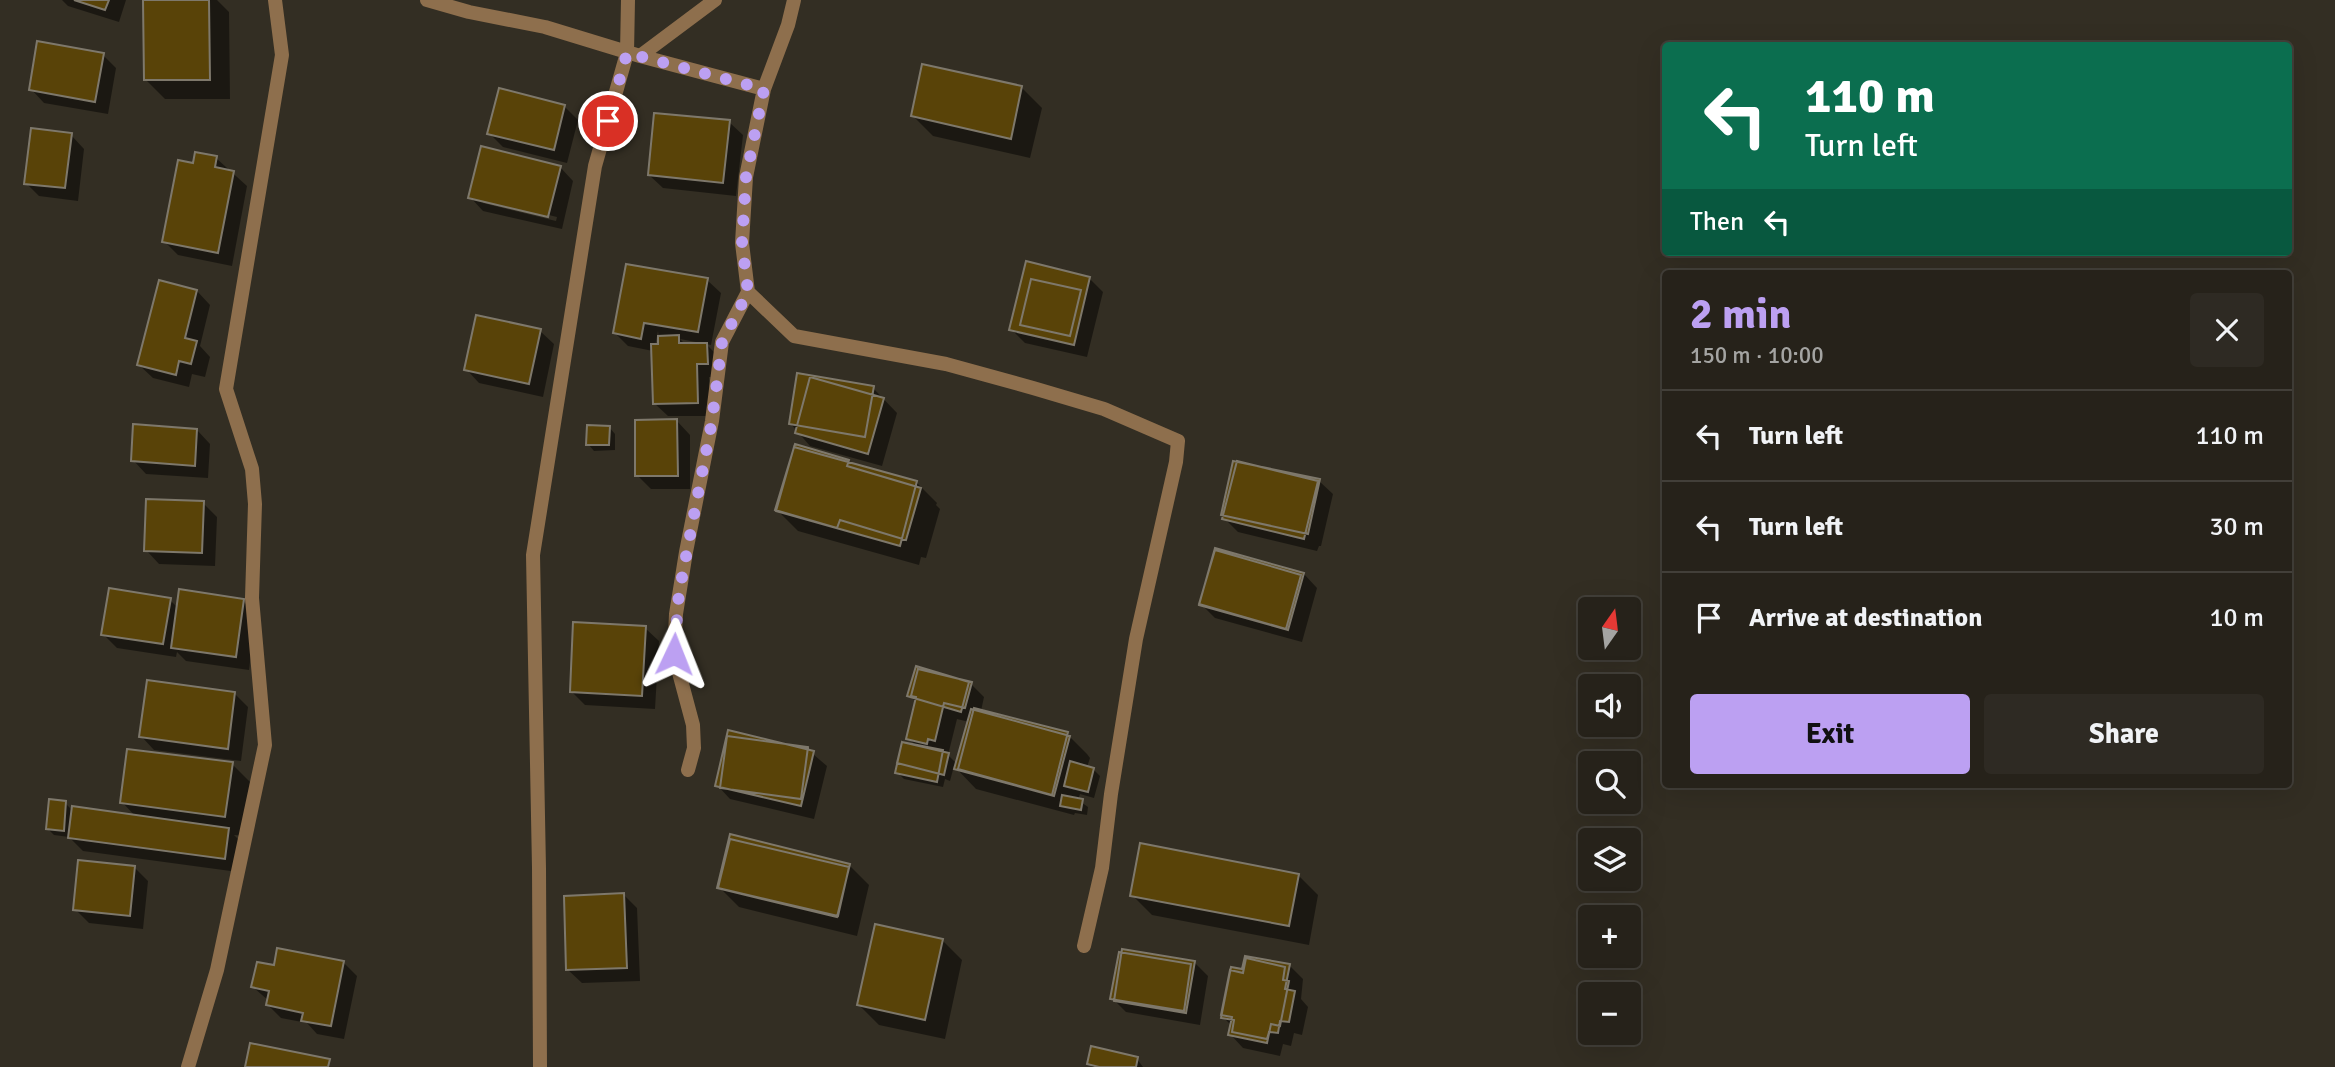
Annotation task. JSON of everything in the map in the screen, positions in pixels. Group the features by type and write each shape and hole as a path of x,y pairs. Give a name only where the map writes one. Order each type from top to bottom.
{"street":[{"path":"188,1067 217,970 265,745 252,598 255,505 252,469 226,388 282,55 275,0"},
{"path":"427,0 469,12 545,27 634,55 764,89"},
{"path":"540,1067 533,555 595,166 634,55 628,0"},
{"path":"634,55 715,0"},
{"path":"688,770 694,748 693,725 674,654 676,614 712,421 722,342 748,292 742,243 746,177 764,89 788,25 794,0"},
{"path":"748,292 794,336 946,365 1032,388 1104,409 1178,442 1176,462 1136,639 1102,868 1084,946"}],"building":[{"path":"74,0 109,0 105,10"},
{"path":"143,0 209,0 210,80 144,80"},
{"path":"37,41 104,53 95,102 29,90"},
{"path":"922,64 1022,86 1011,139 911,116"},
{"path":"499,88 565,105 554,150 487,134"},
{"path":"654,113 730,120 723,183 648,175"},
{"path":"31,128 72,133 65,188 24,184"},
{"path":"481,146 561,166 548,217 468,198"},
{"path":"195,152 217,156 215,167 234,171 218,253 162,242 178,160 193,163"},
{"path":"1026,261 1090,277 1074,345 1009,330"},
{"path":"626,264 708,278 698,332 644,323 641,339 613,333"},
{"path":"1031,279 1081,290 1070,336 1020,325"},
{"path":"159,280 197,290 185,338 197,341 191,364 179,361 176,375 137,365"},
{"path":"476,315 541,329 529,384 464,370"},
{"path":"679,335 679,343 707,343 708,364 697,364 698,403 653,404 651,344 658,344 658,336"},
{"path":"797,373 874,386 865,437 789,424"},
{"path":"810,377 884,398 868,454 795,433"},
{"path":"677,419 678,476 635,476 635,420"},
{"path":"133,424 197,429 195,466 131,461"},
{"path":"587,425 610,426 609,445 586,445"},
{"path":"795,444 849,460 847,466 921,488 906,540 840,520 837,528 775,510"},
{"path":"794,447 917,481 900,546 776,511"},
{"path":"1233,461 1320,479 1308,534 1221,515"},
{"path":"1237,461 1318,481 1304,539 1222,519"},
{"path":"146,499 204,501 202,553 144,551"},
{"path":"1215,548 1304,573 1288,630 1199,605"},
{"path":"1215,550 1301,575 1286,629 1199,604"},
{"path":"109,588 171,598 163,644 101,635"},
{"path":"179,589 244,599 236,657 171,648"},
{"path":"573,622 646,626 642,696 570,692"},
{"path":"916,666 969,682 961,712 907,696"},
{"path":"918,669 972,682 965,708 944,703 935,741 928,739 927,744 906,739 916,697 911,696"},
{"path":"147,680 235,692 228,749 139,737"},
{"path":"974,708 1068,732 1052,795 958,769"},
{"path":"971,709 1070,736 1054,796 954,769"},
{"path":"728,730 814,751 801,806 715,786"},
{"path":"727,736 808,747 801,799 720,788"},
{"path":"902,742 949,753 944,775 897,763"},
{"path":"902,742 943,750 937,782 895,773"},
{"path":"127,749 233,762 225,817 120,803"},
{"path":"1070,761 1094,768 1088,792 1064,786"},
{"path":"1062,795 1083,799 1081,810 1060,806"},
{"path":"49,799 66,801 64,831 46,829"},
{"path":"72,806 229,828 225,859 68,838"},
{"path":"730,834 850,864 837,917 717,888"},
{"path":"730,839 849,867 838,916 718,888"},
{"path":"1140,843 1299,874 1289,926 1130,896"},
{"path":"78,860 135,866 130,916 73,910"},
{"path":"624,893 627,968 566,970 564,896"},
{"path":"875,924 943,939 925,1020 857,1005"},
{"path":"277,948 344,961 331,1026 301,1021 303,1013 266,1005 269,991 251,987 257,962 274,965"},
{"path":"1122,949 1195,961 1186,1013 1114,1001"},
{"path":"1119,952 1191,964 1184,1011 1110,999"},
{"path":"1245,956 1290,964 1285,989 1295,991 1289,1022 1280,1021 1278,1033 1269,1032 1267,1039 1232,1032 1234,1020 1221,1018 1231,967 1242,969"},
{"path":"1246,958 1285,967 1283,980 1289,981 1280,1026 1271,1024 1267,1043 1228,1035 1232,1017 1221,1015 1230,970 1243,973"},
{"path":"250,1043 330,1059 328,1067 245,1067"},
{"path":"1091,1046 1138,1057 1136,1067 1099,1067 1087,1064"}],"route":[{"path":"608,121 627,53 764,89 746,177 742,243 748,292 722,342 712,421 679,593 674,654"}]}
